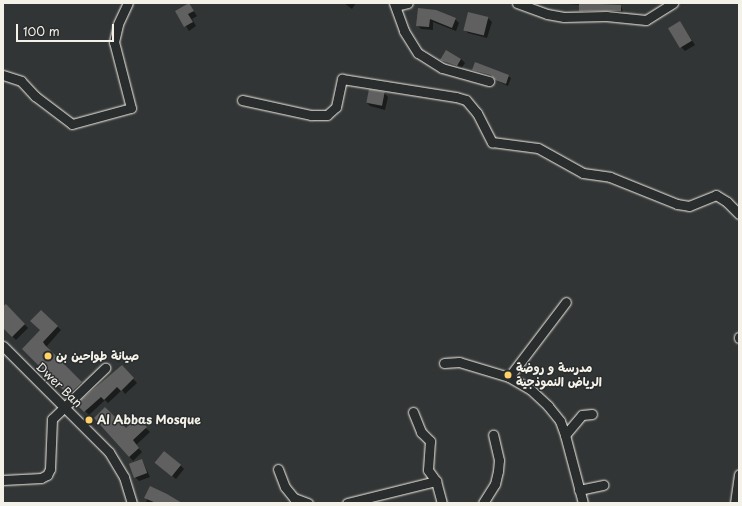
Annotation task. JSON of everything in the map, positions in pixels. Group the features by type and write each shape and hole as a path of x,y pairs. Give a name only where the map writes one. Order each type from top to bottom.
{"street":[{"path":"3,75 21,81 35,96 72,124 131,108 114,42 118,24 128,3"},
{"path":"408,3 395,5 404,31 418,53 442,68 489,81"},
{"path":"517,3 547,14 564,17 606,16 646,20 673,3"},
{"path":"242,100 311,115 327,115 336,107 342,79 456,97 466,100 477,113 492,142 538,148 583,173 610,177 677,204 689,206 716,195 727,202 739,214"},
{"path":"509,377 566,302"},
{"name":"Dwer Ban","path":"3,346 65,408 114,461 127,483 132,503"},
{"path":"444,362 459,362 509,377 530,389 548,406 560,421 566,435 583,503"},
{"path":"3,480 41,478 47,475 50,469 50,424 52,419 105,368"},
{"path":"413,412 421,432 430,441 428,470 436,482 442,503"},
{"path":"566,435 582,415 592,414"},
{"path":"483,503 495,484 498,472 499,460 493,434"},
{"path":"278,469 285,486 294,498 308,503"},
{"path":"735,503 739,474"},
{"path":"347,503 436,482"},
{"path":"579,490 603,485"}],"building":[{"path":"189,3 194,11 188,14 193,22 184,27 175,11"},
{"path":"579,3 621,5 621,11 579,11"},
{"path":"418,8 436,10 456,18 452,28 430,19 429,27 416,26"},
{"path":"468,12 488,17 484,36 463,30"},
{"path":"680,21 692,41 680,48 668,28"},
{"path":"446,50 461,59 457,66 440,60"},
{"path":"475,62 509,75 506,84 495,80 491,75 472,70"},
{"path":"369,89 385,92 382,106 366,103"},
{"path":"6,304 25,324 12,337 3,328 3,306"},
{"path":"41,310 58,326 43,342 82,382 68,395 22,349 40,330 30,321"},
{"path":"122,365 134,378 121,391 117,387 104,400 101,397 84,412 76,404"},
{"path":"105,407 126,428 137,417 147,427 133,440 139,448 129,457 94,418"},
{"path":"164,451 181,465 172,477 155,463"},
{"path":"142,459 147,473 134,478 129,464"},
{"path":"150,486 182,503 156,503 144,498"}],"place":[{"name":"صيانة طواحين بن","path":"48,356"},
{"name":"مدرسة و روضة الرياض النموذجية","path":"508,375"},
{"name":"Al Abbas Mosque","path":"89,420"}]}
